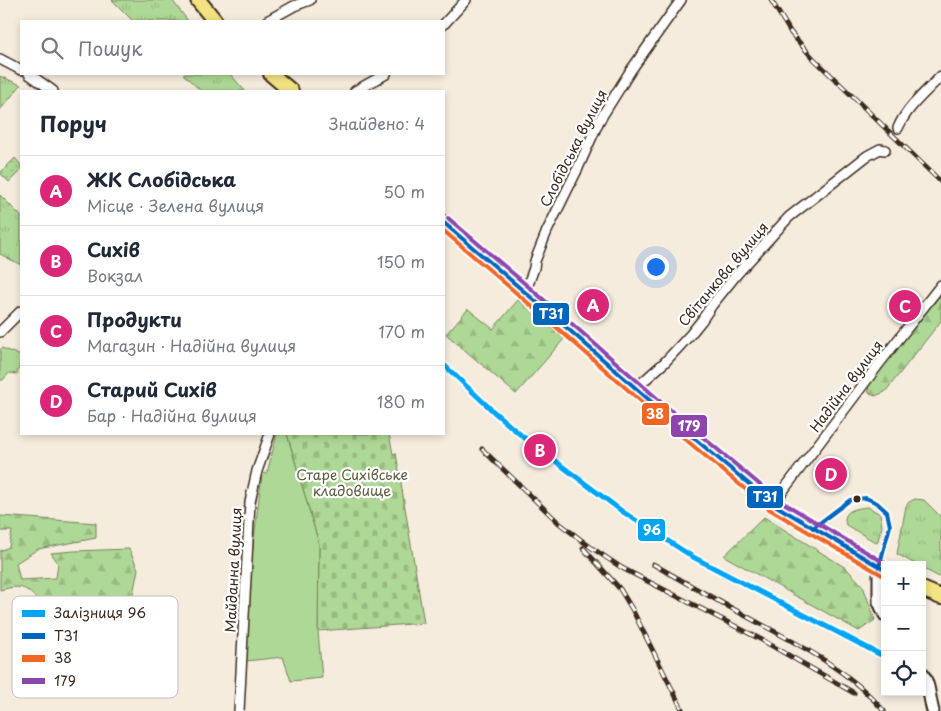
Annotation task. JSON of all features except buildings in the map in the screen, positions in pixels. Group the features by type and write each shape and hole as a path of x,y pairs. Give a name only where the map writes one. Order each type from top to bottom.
{"main road":[{"path":"198,0 214,20"},
{"path":"272,75 290,90"},
{"path":"445,224 671,419 773,504 881,567"},
{"path":"926,591 941,597"}],"street":[{"path":"269,20 294,6 310,0"},
{"path":"445,23 466,0"},
{"name":"Слобідська вулиця","path":"523,291 529,282 547,231 599,121 681,0"},
{"path":"0,59 20,69"},
{"path":"30,75 52,90"},
{"path":"357,90 384,75"},
{"path":"898,128 908,111 941,76"},
{"name":"Світанкова вулиця","path":"636,388 690,335 736,275 789,217 867,156 876,150 885,150"},
{"name":"Надійна вулиця","path":"773,504 941,285"},
{"path":"0,332 20,312"},
{"name":"Майданна вулиця","path":"239,711 250,502 257,471 270,435"},
{"path":"881,585 881,605"},
{"path":"926,678 933,711"}],"green space":[{"path":"112,0 172,0 187,20 132,20"},
{"path":"184,75 231,75 244,90 200,90"},
{"path":"0,76 21,85 0,110"},
{"path":"15,158 20,164 20,171 9,182 0,173"},
{"path":"0,195 20,215 20,264 0,254"},
{"path":"941,294 941,321 885,392 875,396 869,393 868,385"},
{"path":"518,300 564,339 516,394 446,334 468,309 493,329"},
{"path":"2,348 20,356 20,365 17,374 9,373 3,380 0,380 0,350"},
{"path":"277,435 287,435 319,544 318,631 322,678 291,681 283,657 246,661 248,587 262,474 267,473"},
{"name":"Старе Сихівське кладовище","path":"287,435 389,435 393,454 396,453 424,623 318,631 319,544"},
{"path":"915,499 924,500 941,517 941,578 926,570 926,561 910,561 897,554 906,506"},
{"path":"868,507 880,514 882,527 877,543 846,525 845,520 848,513 855,509"},
{"path":"0,517 96,523 96,538 38,549 16,563 20,580 56,578 58,563 51,553 129,549 138,569 133,596 33,596 24,588 19,587 0,590 0,551 9,547 12,531 0,531"},
{"path":"764,517 846,568 863,586 875,620 859,631 724,556"}],"railway":[{"path":"771,0 791,33 812,57 941,182"},
{"path":"482,449 559,523 622,568 762,640 854,693"},
{"path":"583,548 620,589 683,711"},
{"path":"653,564 825,660 856,684 884,711"}],"rail line":[{"name":"96","path":"445,366 522,436 623,512 693,557 881,655"}],"transit line":[{"name":"179","path":"448,218 675,414 777,499 881,561"},
{"name":"Т31","path":"445,224 671,419 773,504 881,568"},
{"name":"38","path":"445,232 667,424 769,509 881,574"},
{"name":"Т31","path":"813,528 850,500 866,498 877,503 887,512 890,526 879,567"}],"place":[{"name":"ЖК Слобідська","path":"593,305"},
{"name":"Продукти","path":"905,306"},
{"name":"Сихів","path":"540,450"},
{"name":"Старий Сихів","path":"831,474"}]}
